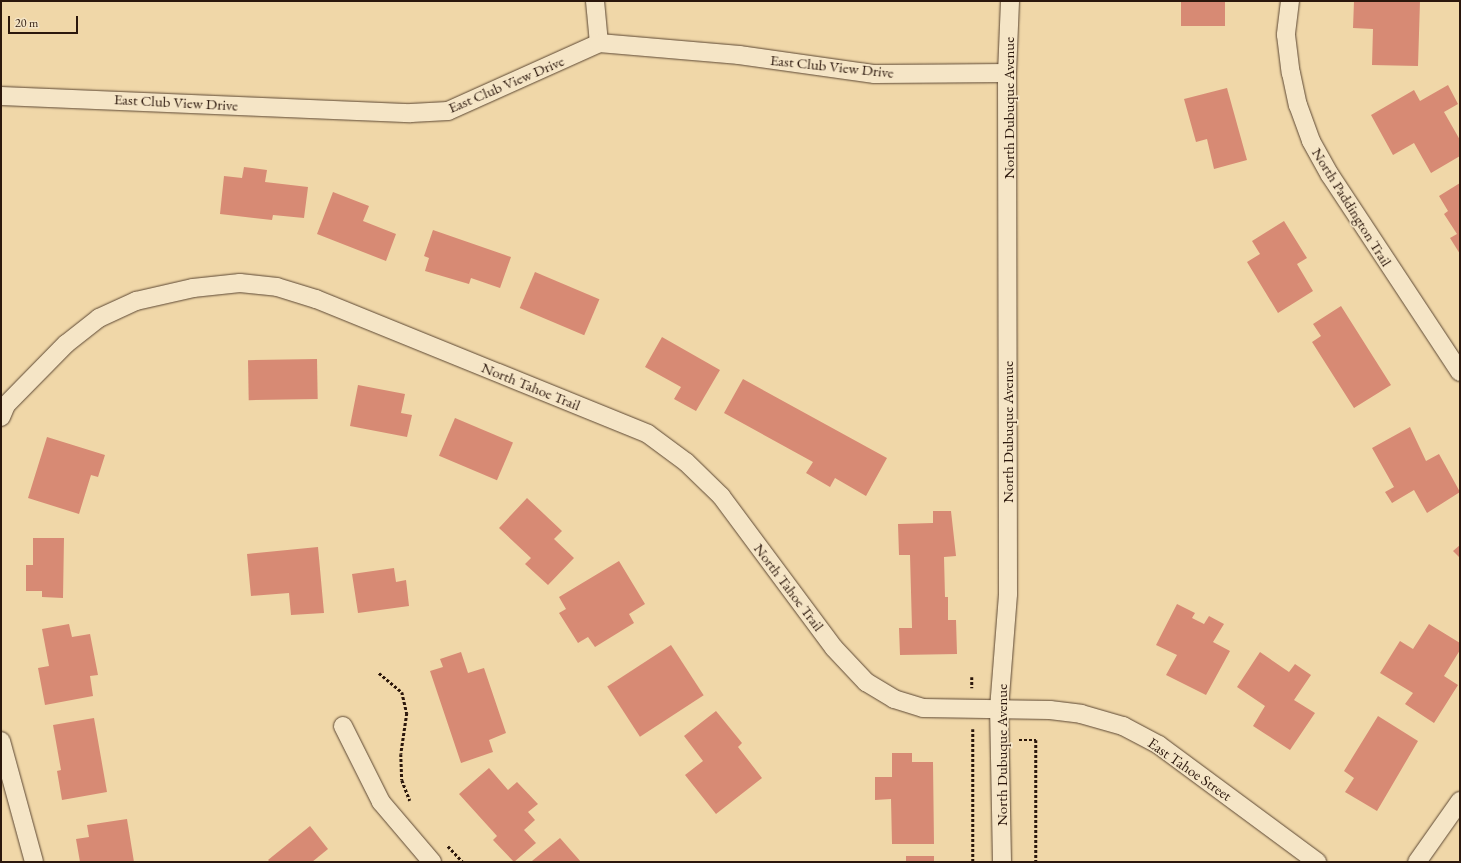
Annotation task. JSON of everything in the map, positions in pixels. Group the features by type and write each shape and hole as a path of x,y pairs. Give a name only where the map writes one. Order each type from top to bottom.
{"street":[{"path":"595,1 599,43"},
{"name":"North Dubuque Avenue","path":"1002,862 999,709 1008,594 1007,73 1010,1"},
{"name":"North Paddington Trail","path":"1290,1 1286,35 1291,72 1298,105 1311,141 1330,175 1460,372"},
{"name":"East Club View Drive","path":"1,96 411,113 448,111 599,43 739,55 875,74 1007,73"},
{"name":"North Tahoe Trail","path":"1,417 6,405 66,344 100,318 136,301 193,288 240,283 277,287 316,299 648,434 686,462 721,496 834,648 866,682 894,699 923,708 999,709"},
{"name":"East Tahoe Street","path":"999,709 1074,713 1123,726 1159,745 1317,862"},
{"path":"343,726 381,802 432,862"},
{"path":"1,741 34,862"},
{"path":"1417,862 1460,801"}],"path":[{"path":"379,673 402,692 407,713 401,754 402,780 413,805"},
{"path":"972,677 973,862"},
{"path":"973,739 1036,740 1036,862"},
{"path":"447,845 463,862"}],"building":[{"path":"1181,1 1225,1 1225,26 1181,26"},
{"path":"1354,1 1420,1 1418,66 1372,65 1373,29 1353,28"},
{"path":"1448,85 1458,104 1444,112 1460,140 1460,156 1431,173 1414,143 1393,155 1371,115 1414,90 1420,101"},
{"path":"1227,88 1247,160 1214,169 1207,139 1196,142 1184,99"},
{"path":"244,167 267,170 265,182 308,187 304,218 273,215 272,220 220,214 224,176 242,178"},
{"path":"1460,183 1460,254 1450,238 1457,234 1444,214 1448,211 1439,196"},
{"path":"333,192 369,206 363,221 396,234 386,261 317,234"},
{"path":"1284,221 1307,258 1297,264 1313,291 1278,313 1247,262 1260,254 1252,241"},
{"path":"433,230 511,257 500,288 471,278 469,284 425,271 429,258 424,256"},
{"path":"535,272 599,299 584,335 520,308"},
{"path":"1341,306 1391,385 1354,408 1312,342 1321,336 1313,324"},
{"path":"662,337 720,370 696,411 674,399 681,387 645,367"},
{"path":"317,359 318,399 249,400 248,360"},
{"path":"743,379 887,458 866,496 835,478 830,487 806,473 813,462 724,413"},
{"path":"358,385 405,394 401,413 412,415 407,437 350,426"},
{"path":"455,418 513,443 497,480 439,456"},
{"path":"1410,427 1426,461 1439,454 1460,492 1427,513 1414,490 1392,503 1385,492 1394,487 1372,448"},
{"path":"47,437 105,455 98,477 91,475 79,514 28,498"},
{"path":"527,498 562,531 554,539 574,558 548,585 525,564 531,558 499,528"},
{"path":"933,511 951,511 956,556 944,557 945,597 948,597 948,620 956,620 957,654 900,655 899,628 912,628 910,555 899,555 898,524 933,523"},
{"path":"33,538 64,538 63,598 42,597 42,591 26,591 26,565 33,565"},
{"path":"1460,545 1460,558 1453,551"},
{"path":"318,547 324,613 291,615 289,593 251,596 247,554"},
{"path":"619,561 645,604 629,614 634,623 595,647 588,637 578,643 559,613 566,609 559,597"},
{"path":"394,568 396,582 406,580 409,606 358,613 352,574"},
{"path":"1177,604 1195,613 1192,618 1204,624 1209,616 1224,624 1213,642 1230,651 1206,695 1166,675 1177,655 1156,645"},
{"path":"69,624 72,637 90,634 98,675 90,676 93,696 45,705 38,668 49,666 42,629"},
{"path":"1429,624 1460,643 1460,650 1444,676 1458,685 1434,723 1405,704 1413,693 1380,673 1400,641 1413,649"},
{"path":"671,645 704,695 640,737 607,686"},
{"path":"461,652 468,673 484,668 506,733 489,740 493,752 461,763 430,671 443,667 440,659"},
{"path":"1260,652 1289,672 1295,664 1311,675 1294,700 1315,713 1290,750 1253,726 1265,706 1237,687"},
{"path":"716,711 742,743 738,747 762,778 716,814 685,775 703,761 684,736"},
{"path":"1378,716 1418,741 1377,811 1345,792 1354,778 1344,771"},
{"path":"94,718 107,792 62,800 57,771 61,770 53,725"},
{"path":"892,753 912,753 912,762 933,762 934,844 892,844 891,799 875,800 875,777 892,777"},
{"path":"489,768 508,790 517,782 538,804 528,812 535,820 524,830 536,843 514,862 493,840 497,836 459,794"},
{"path":"127,819 134,862 80,862 76,839 89,837 87,825"},
{"path":"310,826 328,849 312,862 270,862 268,860"},
{"path":"560,838 581,862 532,861"},
{"path":"906,856 934,856 934,862 906,862"}]}
